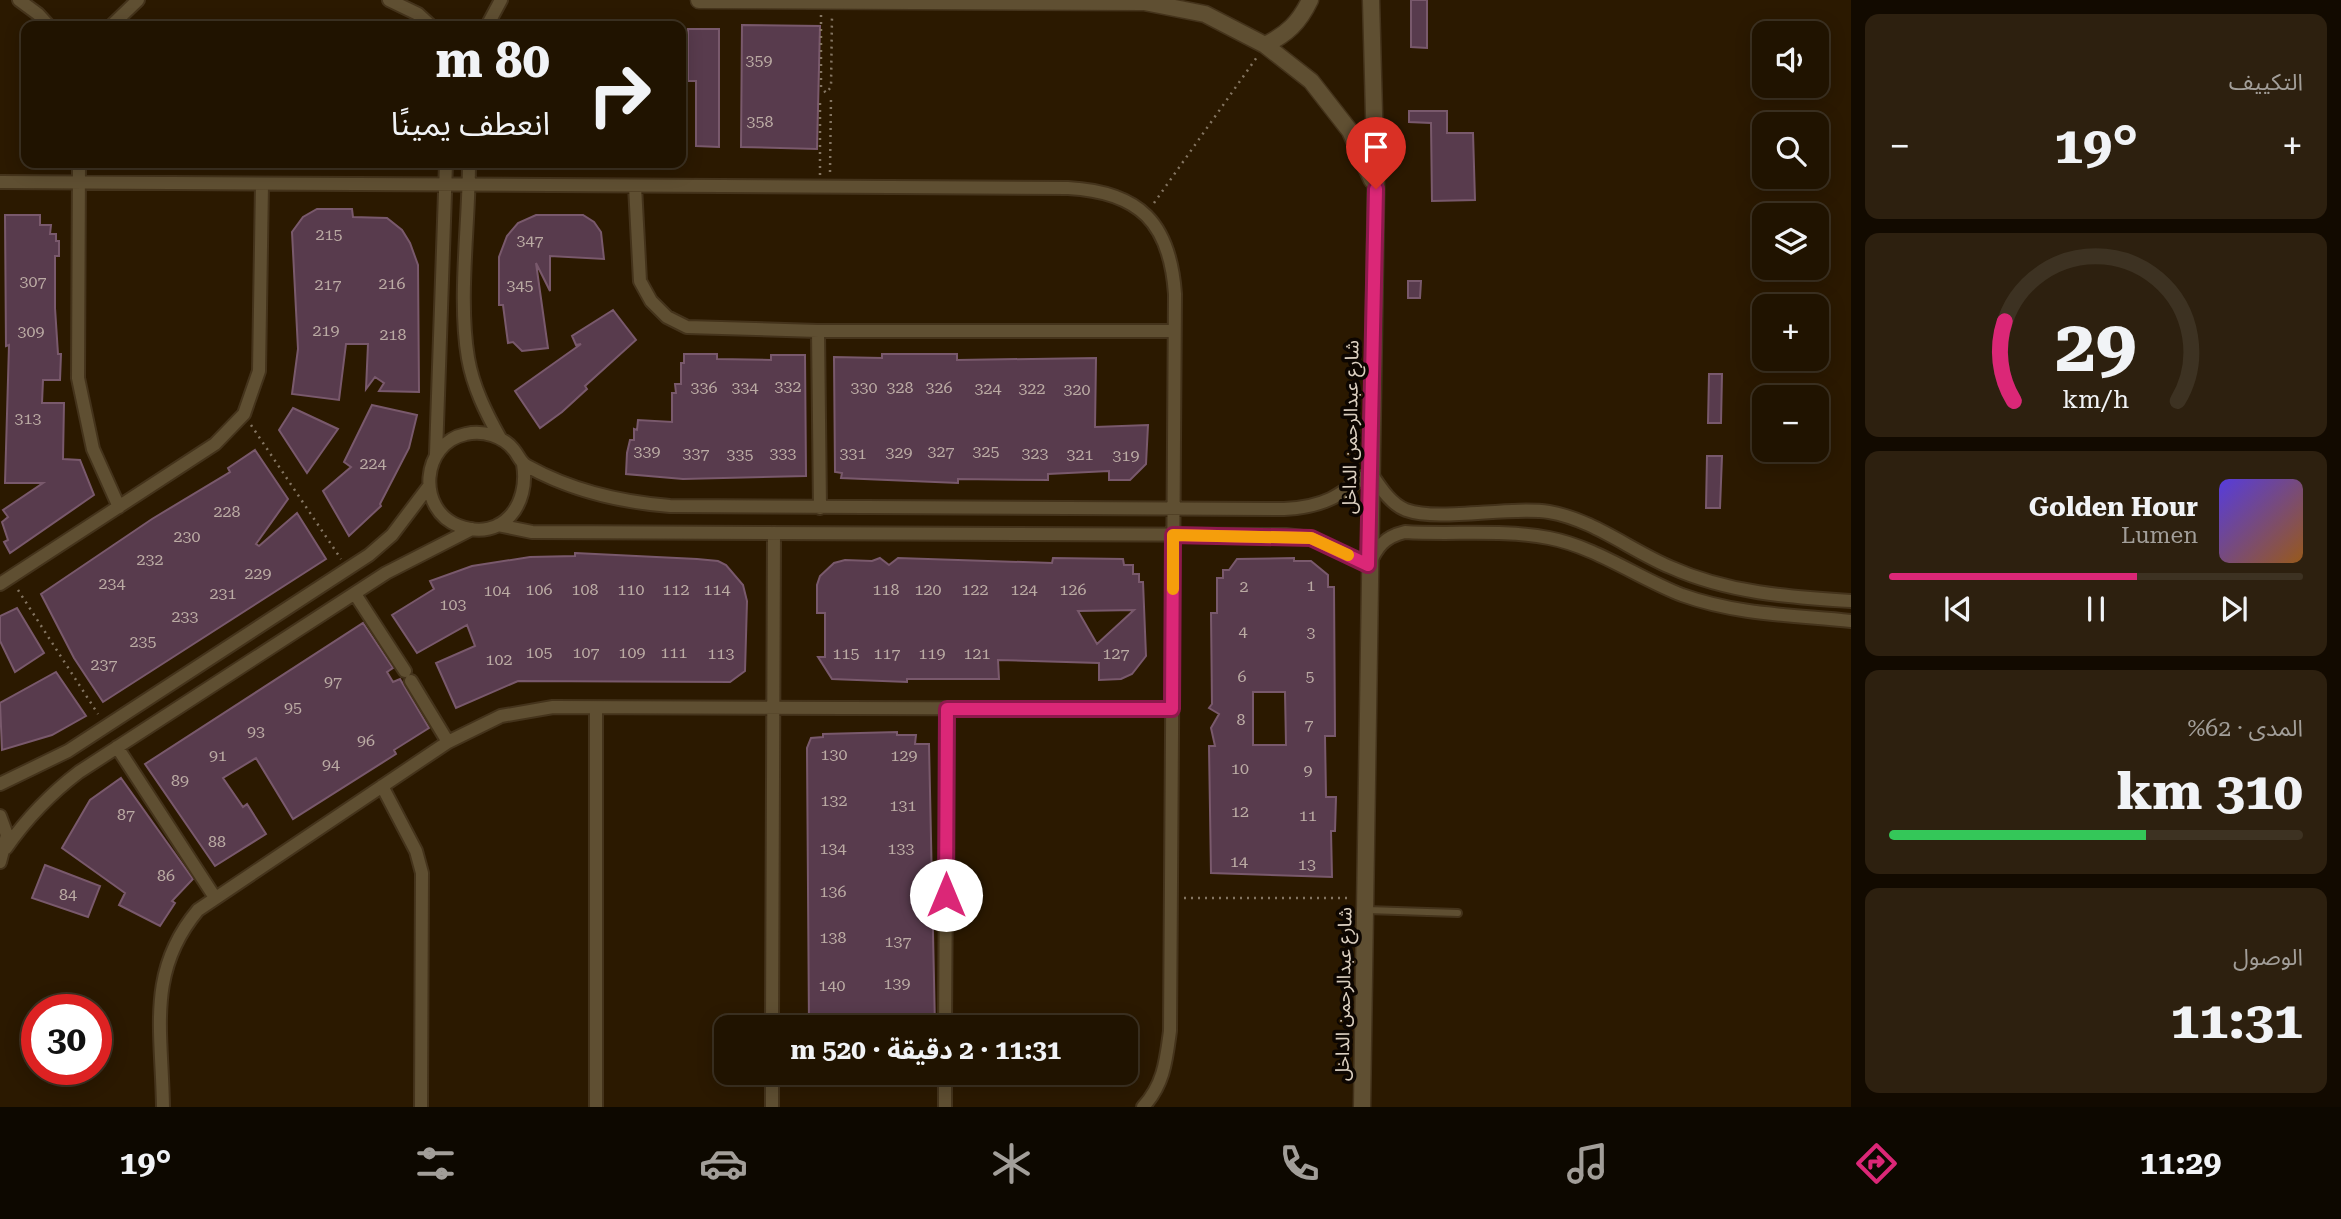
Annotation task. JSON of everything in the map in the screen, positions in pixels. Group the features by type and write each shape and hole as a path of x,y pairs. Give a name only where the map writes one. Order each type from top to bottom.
{"street":[{"path":"19,0 44,21"},
{"path":"116,21 138,0"},
{"path":"389,0 418,14 426,21"},
{"path":"490,21 501,0"},
{"path":"699,0 1144,2 1205,14 1265,45 1311,81 1350,131 1376,189"},
{"path":"1265,45 1284,35 1301,20 1310,0"},
{"name":"شارع عبدالرحمن الداخل","path":"1362,1107 1368,565 1376,189 1371,0"},
{"path":"79,168 79,390 93,449 119,507"},
{"path":"436,454 446,168"},
{"path":"469,168 466,330 468,358 475,386 500,438"},
{"path":"0,182 1095,190 1133,204 1147,213 1156,223 1173,264 1174,331 1170,1031 1165,1072 1156,1092 1143,1107"},
{"path":"5,581 215,444 244,414 259,371 262,184"},
{"path":"635,186 640,281 651,301 667,317 687,327 818,331 1174,331"},
{"path":"818,331 820,508"},
{"path":"472,529 456,525 443,515 433,502 429,486 429,470 436,454 449,441 465,434 483,432 500,438 514,449 523,464 526,482 522,499 513,514 498,525"},
{"path":"523,464 594,495 631,503 820,508 1309,508 1333,501 1370,472 1384,493 1405,510 1431,513 1514,510 1550,512 1576,520 1668,566 1721,586 1748,593 1851,601"},
{"path":"0,784 68,751 347,569 392,535 429,486"},
{"path":"0,862 6,848 51,793 117,747 414,557 472,529 498,525 532,532 1311,538 1368,565 1378,546 1391,535 1405,532 1528,536 1552,539 1578,548 1711,604 1781,617 1851,621"},
{"path":"772,1015 774,533"},
{"path":"355,594 448,742"},
{"path":"596,708 596,1107"},
{"path":"163,1107 162,974 184,926 214,896 448,742 489,721 527,709 1172,709"},
{"path":"945,1015 947,709"},
{"path":"117,747 214,896"},
{"path":"382,786 416,851 422,873 422,1107"},
{"path":"0,816 6,835 6,848"},
{"path":"772,1085 772,1107"},
{"path":"945,1085 945,1107"}],"lane":[{"path":"1365,910 1458,913"}],"path":[{"path":"821,1 821,87 827,93 831,87 832,1"},
{"path":"1147,213 1265,45"},
{"path":"820,98 825,187"},
{"path":"825,187 831,98"},
{"path":"244,414 347,569"},
{"path":"5,581 105,726"},
{"path":"1170,898 1346,898"}],"building":[{"path":"1411,0 1427,0 1427,48 1411,47"},
{"path":"742,25 820,26 817,149 741,147"},
{"path":"688,29 719,29 719,147 696,146 696,81 688,81"},
{"path":"1409,111 1447,111 1447,133 1473,133 1475,200 1432,201 1431,123 1409,122"},
{"path":"317,209 352,209 353,217 387,218 402,230 410,243 418,265 419,392 379,391 384,383 375,377 366,389 368,344 346,344 339,400 292,394 298,349 292,232 303,217"},
{"path":"5,215 40,215 40,225 51,225 50,234 56,234 56,241 59,241 59,256 55,256 55,308 58,354 61,354 60,380 43,380 42,403 64,403 63,459 80,460 94,495 10,553 4,542 8,540 2,522 8,517 3,510 43,483 5,483 9,345 6,346"},
{"path":"536,215 583,215 594,222 601,232 604,259 550,256 550,291 536,263 548,348 522,351 513,342 508,343 503,305 499,305 499,257 507,236 518,223"},
{"path":"1408,281 1421,281 1420,298 1408,298"},
{"path":"613,310 636,340 585,386 587,389 562,412 540,428 515,391 581,344 576,345 572,336"},
{"path":"684,354 717,354 717,359 771,360 771,355 805,355 806,476 683,479 626,474 627,453 630,440 634,440 634,429 637,430 638,420 672,422 672,393 676,393 675,384 681,384"},
{"path":"882,354 957,354 957,360 1096,358 1095,427 1148,425 1146,464 1130,480 1109,480 1109,471 1048,474 1048,480 958,479 958,483 841,478 842,473 835,472 834,357 882,358"},
{"path":"1709,374 1722,374 1721,423 1708,423"},
{"path":"372,405 417,415 409,448 381,506 349,536 323,491 351,467 344,462"},
{"path":"293,408 338,429 307,473 279,430"},
{"path":"255,450 288,499 256,544 259,546 297,513 326,559 103,702 74,658 41,594 152,519 230,472 228,468"},
{"path":"1707,456 1722,456 1720,508 1706,508"},
{"path":"575,553 697,559 718,561 726,565 743,585 747,601 745,671 730,682 518,681 456,708 436,663 475,646 467,625 417,653 392,615 434,589 430,581 472,566 530,557 575,556"},
{"path":"880,558 889,565 898,558 1052,563 1053,558 1123,559 1124,565 1133,565 1133,574 1139,574 1139,582 1143,582 1146,656 1132,674 1121,679 1099,680 1099,663 998,660 999,679 907,679 907,682 832,679 818,657 825,657 825,613 817,613 817,585 820,576 834,563 845,560 872,561","holes":["1134,610 1097,644 1078,611"]},
{"path":"1294,558 1294,561 1311,561 1328,575 1328,587 1334,587 1335,736 1325,736 1326,797 1336,797 1335,831 1331,831 1332,877 1211,873 1209,746 1215,746 1211,728 1219,714 1209,708 1212,704 1211,613 1217,613 1217,578 1223,578 1223,570 1229,570 1237,559","holes":["1253,692 1285,692 1286,745 1253,745"]},
{"path":"17,608 44,653 15,672 0,641 0,616"},
{"path":"363,623 393,668 387,672 393,682 400,679 429,728 394,750 396,754 293,819 256,758 223,778 243,807 247,804 266,834 215,866 145,764"},
{"path":"56,672 86,716 52,735 2,750 0,703"},
{"path":"897,732 897,735 916,735 915,744 929,744 935,1015 809,1015 807,748 811,738 823,737 823,734"},
{"path":"121,778 193,879 172,901 175,903 160,926 119,905 125,893 62,848 90,800"},
{"path":"45,865 100,886 88,917 32,898"}],"slow traffic":[{"path":"1173,589 1173,535 1286,535 1311,538 1348,555"}],"route":[{"path":"946,895 947,709 1172,709 1173,535 1286,535 1311,538 1368,565 1376,189"}]}
